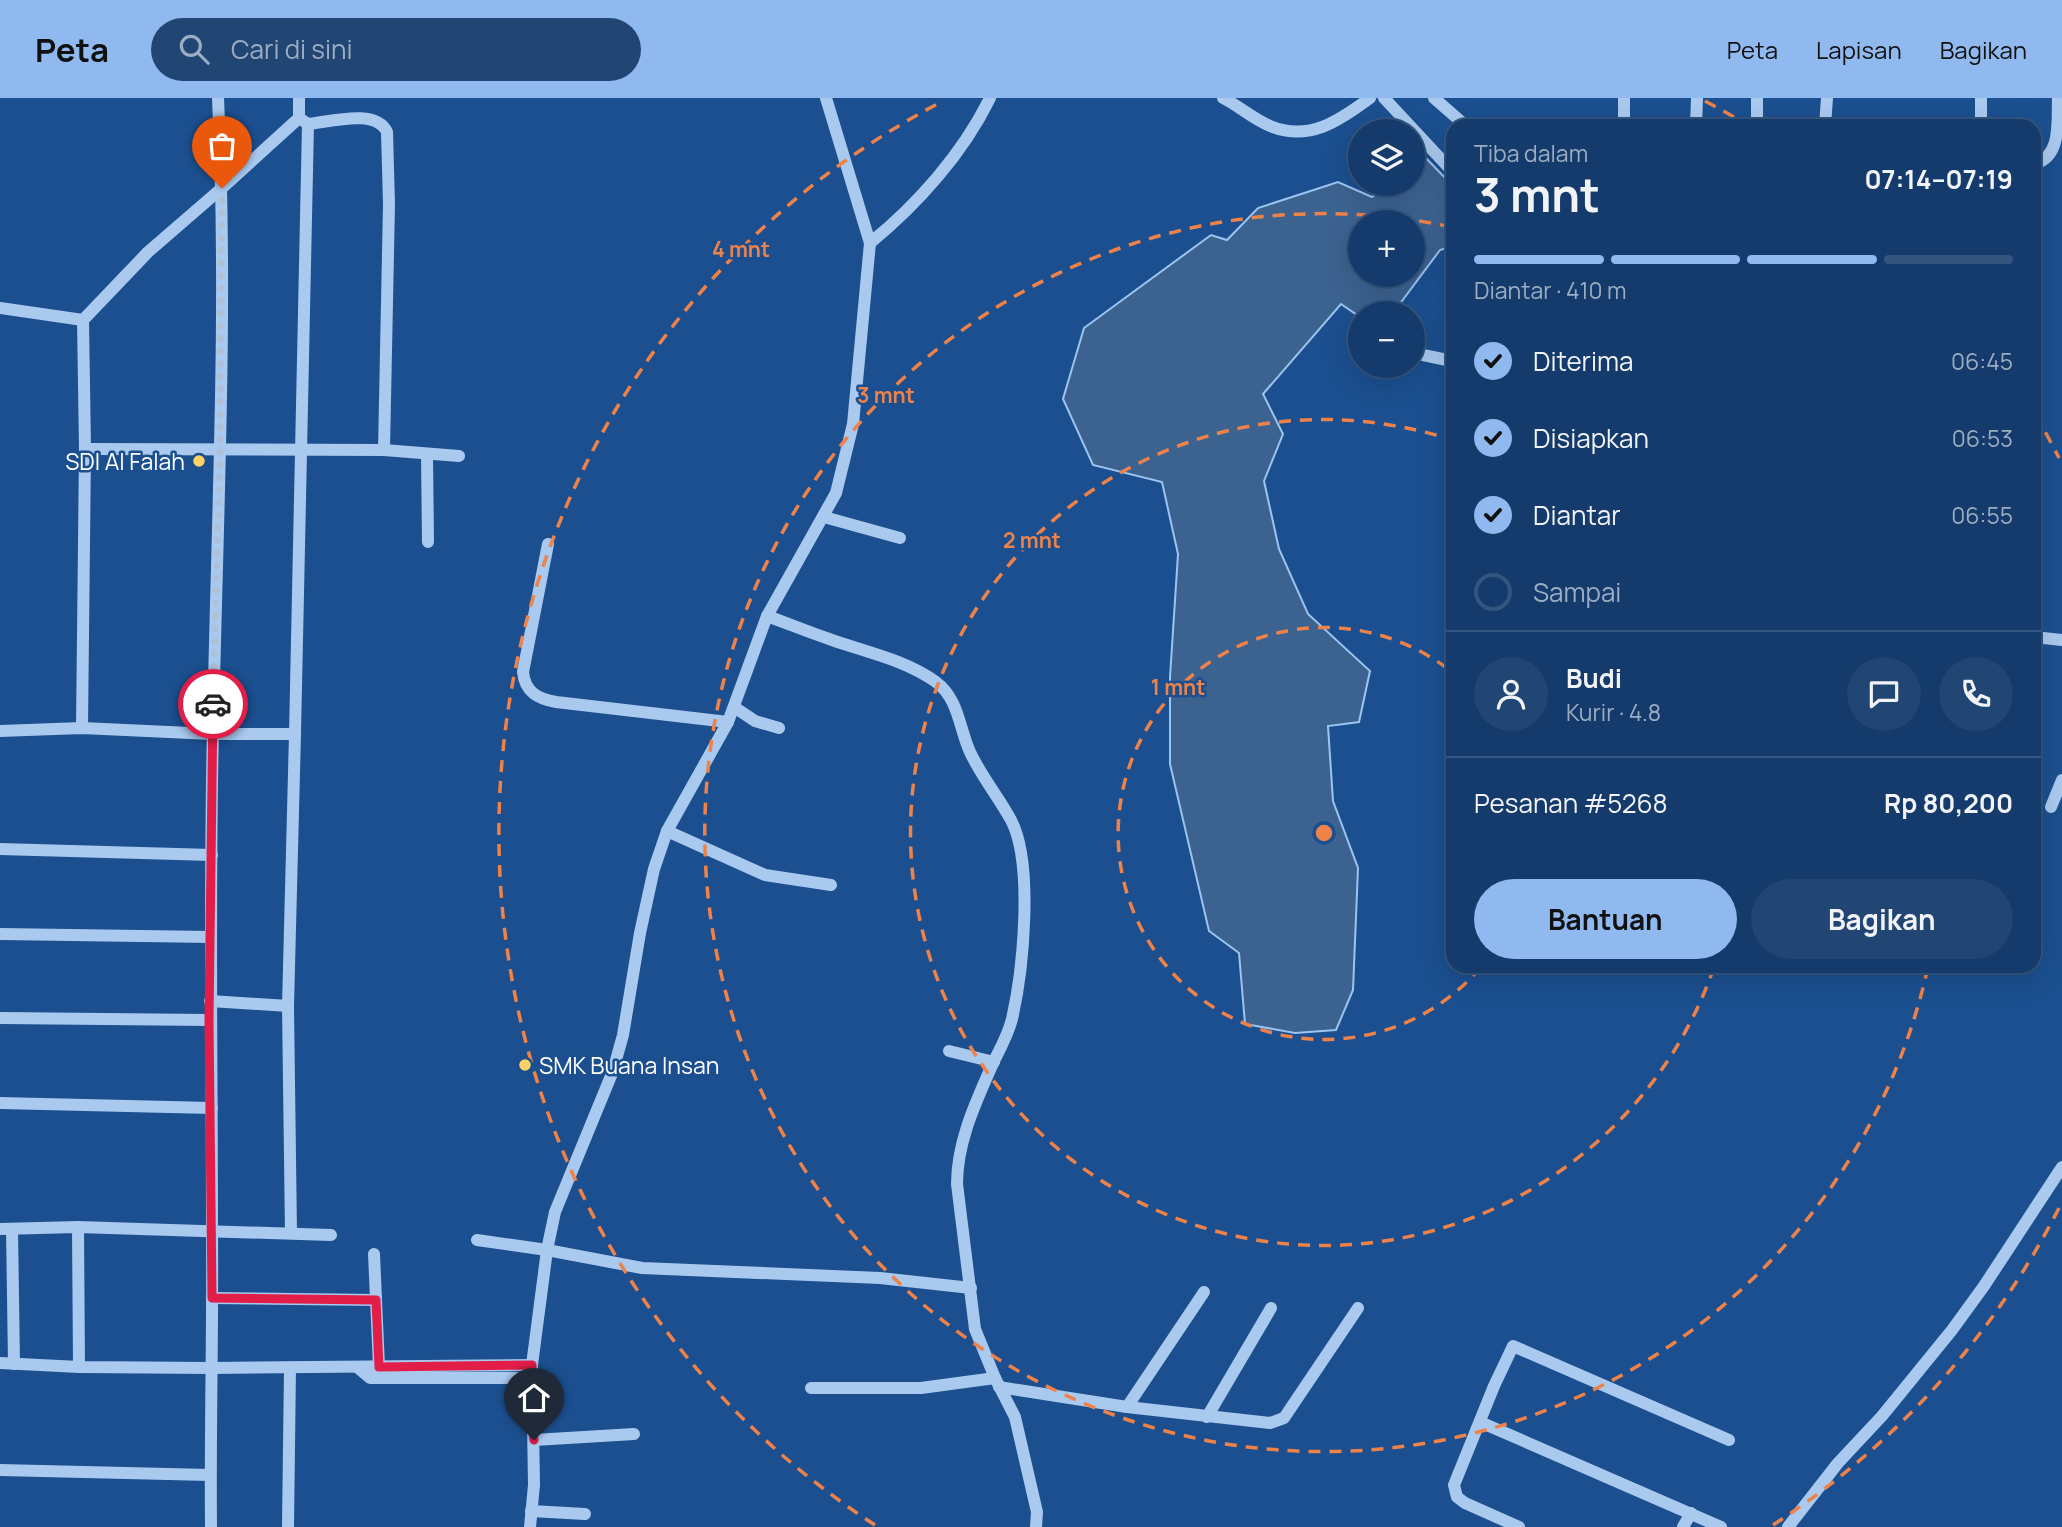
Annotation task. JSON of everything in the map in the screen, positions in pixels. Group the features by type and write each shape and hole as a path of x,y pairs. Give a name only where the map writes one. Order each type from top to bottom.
{"street":[{"path":"211,1527 212,1108 209,1020 212,734 220,450 222,188 218,98"},
{"path":"291,1233 288,1006 302,449 304,121 299,98"},
{"path":"530,1527 534,1440 531,1371 547,1250 555,1212 613,1070 623,1035 645,905 654,869 667,831 728,722 767,616 824,517 839,483 853,424 870,243 826,98"},
{"path":"870,243 889,228 937,177 979,120 990,98"},
{"path":"1223,98 1269,126 1290,132 1313,132 1344,117 1370,98"},
{"path":"1384,98 1446,165"},
{"path":"1434,98 1458,119"},
{"path":"1624,98 1624,119"},
{"path":"1696,119 1697,98"},
{"path":"1757,98 1757,119"},
{"path":"1826,119 1827,98"},
{"path":"1981,98 1981,119"},
{"path":"2041,161 2049,157 2054,150 2059,98"},
{"path":"82,728 85,449 83,320 148,252 304,121 372,119 384,125 387,132 389,204 384,450"},
{"path":"0,308 83,320"},
{"path":"1425,355 1446,360"},
{"path":"85,449 384,450 459,456"},
{"path":"428,455 428,542"},
{"path":"824,517 900,538"},
{"path":"548,544 523,672 529,690 543,700 728,722"},
{"path":"767,616 897,662 934,680 946,690 978,770 1010,819 1024,867 1024,912 1016,996 1012,1020 961,1143 957,1165 959,1213 967,1248 975,1329 1015,1417 1037,1512 1036,1527"},
{"path":"2041,637 2062,640"},
{"path":"734,707 755,721 779,728"},
{"path":"0,732 82,728 212,734 295,734"},
{"path":"2051,807 2062,780"},
{"path":"667,831 765,875 831,885"},
{"path":"0,849 212,855"},
{"path":"0,934 211,937"},
{"path":"210,1001 288,1006"},
{"path":"0,1018 209,1020"},
{"path":"949,1051 994,1062"},
{"path":"0,1103 212,1108"},
{"path":"1788,1527 1838,1463 1882,1416 1952,1330 2062,1167"},
{"path":"14,1364 6,1229 78,1227 331,1235"},
{"path":"78,1227 79,1367"},
{"path":"477,1240 642,1268 880,1278 971,1288"},
{"path":"374,1254 379,1367"},
{"path":"1126,1407 1204,1292"},
{"path":"212,1298 376,1300"},
{"path":"1207,1417 1271,1308"},
{"path":"811,1388 922,1388 997,1382 1126,1407 1261,1423 1284,1418 1357,1308"},
{"path":"1520,1527 1465,1503 1457,1497 1454,1485 1513,1346 1730,1440"},
{"path":"0,1363 79,1367 379,1367 531,1371"},
{"path":"357,1367 370,1378 531,1371"},
{"path":"288,1527 290,1368"},
{"path":"1480,1422 1721,1527"},
{"path":"534,1440 634,1434"},
{"path":"0,1470 211,1475"},
{"path":"531,1511 585,1514"},
{"path":"1683,1527 1691,1513"}],"water":[{"path":"1425,157 1446,179 1446,248 1440,250 1425,270 1425,210 1348,210 1348,287 1412,287 1402,301 1348,301 1348,309 1341,304 1263,394 1283,434 1264,481 1279,549 1308,614 1370,671 1359,722 1328,726 1333,801 1358,868 1353,990 1336,1030 1295,1033 1245,1024 1239,953 1209,931 1170,764 1170,677 1178,554 1162,482 1093,465 1063,399 1084,328 1211,235 1227,240 1258,208 1338,182 1348,186 1348,196 1425,196"}],"way so far":[{"path":"213,704 220,450 222,188"}],"place":[{"name":"SDI Al Falah","path":"199,461"},
{"name":"SMK Buana Insan","path":"525,1065"}],"route":[{"path":"213,704 209,1020 212,1298 376,1300 379,1367 532,1365 531,1416 534,1440"}]}
